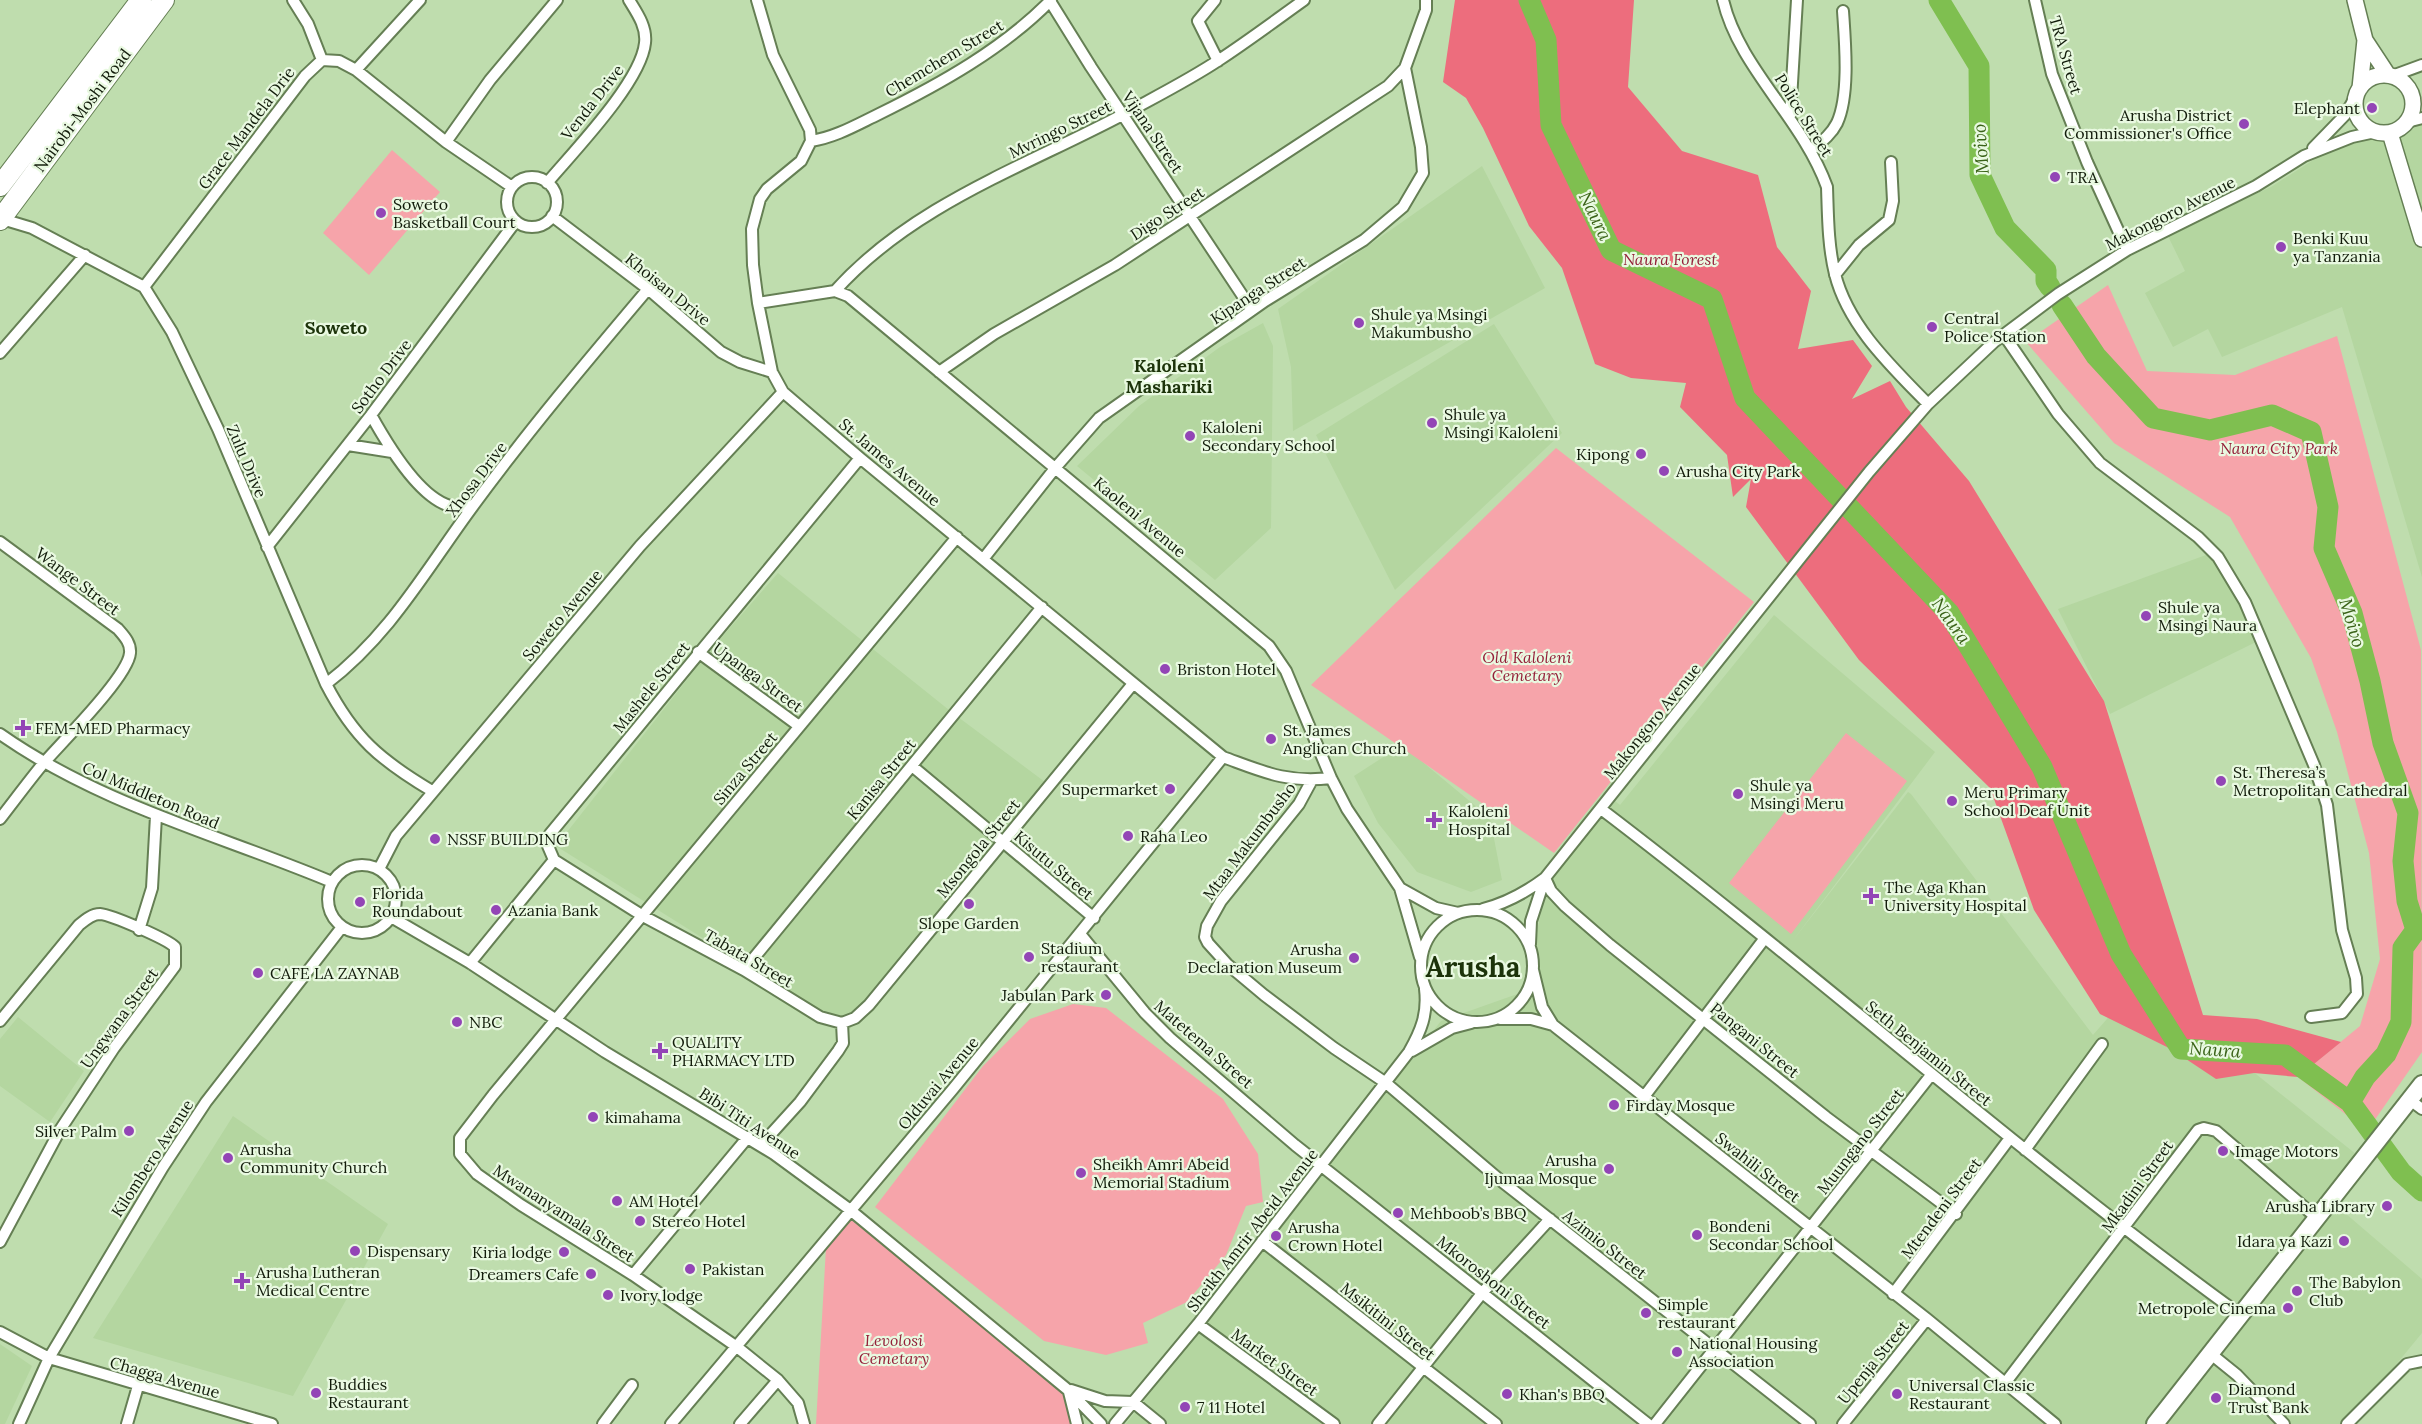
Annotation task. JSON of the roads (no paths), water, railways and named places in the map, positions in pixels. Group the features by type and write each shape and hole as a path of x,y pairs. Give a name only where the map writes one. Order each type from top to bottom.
{"highway":[{"name":"Nairobi-Moshi Road","path":"0,186 141,0"},
{"name":"Nairobi-Moshi Road","path":"1,219 165,0"}],"main road":[{"path":"2155,1424 2384,1136 2416,1105 2422,1084"}],"street":[{"path":"293,0 308,24 322,60 339,61 356,70 446,141 512,187"},
{"path":"356,70 420,0"},
{"path":"446,141 490,80 558,0"},
{"name":"Venda Drive","path":"548,183 612,104 638,67 645,42 643,23 629,0"},
{"path":"757,0 773,55 810,130 811,141"},
{"name":"Chemchem Street","path":"811,141 831,138 923,92 1028,24 1051,0"},
{"name":"Vijana Street","path":"1051,0 1252,310"},
{"path":"1215,0 1198,21 1218,61"},
{"name":"Mvringo Street","path":"835,291 859,264 912,224 974,188 1123,114 1218,61 1304,0"},
{"name":"Kipanga Street","path":"984,558 1056,467 1099,418 1252,310 1364,240 1403,207 1423,173 1421,147 1406,68 1426,10 1426,0"},
{"name":"Police Street","path":"1723,0 1736,40 1790,116 1811,150 1827,187 1835,275 1851,311 1882,356 1928,404"},
{"path":"1790,116 1797,0"},
{"name":"TRA Street","path":"2035,0 2052,74 2087,162 2127,250"},
{"path":"2304,156 2352,137 2375,132 2391,133 2415,120 2412,114 2412,95 2408,86 2390,75 2366,40 2355,0"},
{"path":"1811,150 1831,134 1838,121 1843,98 1845,47 1843,11"},
{"path":"2366,40 2357,114 2367,128 2375,132"},
{"name":"Grace Mandela Drie","path":"144,287 305,76 322,60"},
{"path":"2304,156 2329,135 2358,92 2372,78 2422,65"},
{"name":"Digo Street","path":"939,372 993,334 1115,265 1388,86 1406,68"},
{"path":"2391,133 2422,239"},
{"name":"St. James Avenue","path":"811,141 801,161 767,189 756,209 752,229 752,253 758,303 772,372 783,392 860,458 984,558 1132,685 1223,758 1283,778 1312,780 1331,777"},
{"name":"Makongoro Avenue","path":"1483,909 1516,898 1545,878 1869,472 1928,404 2004,335 2058,294 2127,250 2256,186 2304,156"},
{"path":"1835,275 1859,245 1889,220 1893,201 1891,162"},
{"path":"529,177 548,183 557,201 552,216 539,226 523,225 516,221 507,207 507,199 512,187 521,179 529,177"},
{"name":"Khoisan Drive","path":"552,216 648,289 721,352 740,362 772,372"},
{"name":"Zulu Drive","path":"1,219 32,228 144,287 172,332 213,418 326,684 355,733 405,775 432,791"},
{"name":"Sotho Drive","path":"267,547 371,415 516,221"},
{"path":"0,353 85,255"},
{"name":"Xhosa Drive","path":"326,684 349,667 398,615 473,505 648,289"},
{"path":"758,303 835,291"},
{"name":"Kaoleni Avenue","path":"835,291 848,296 1269,646 1286,671 1331,777 1362,835 1400,888 1420,957"},
{"path":"2004,335 2058,414 2093,456 2172,520 2198,537 2218,557 2234,579 2245,602 2314,765 2324,795 2342,930 2356,978 2357,994 2342,1013 2311,1017"},
{"name":"Soweto Avenue","path":"379,869 396,836 432,791 640,546 783,392"},
{"path":"371,415 397,461 437,500 451,507 473,505"},
{"path":"348,445 392,452"},
{"name":"Mashele Street","path":"554,860 548,846 550,834 860,458"},
{"name":"Sinza Street","path":"558,1020 957,537"},
{"name":"Wange Street","path":"0,542 118,629 129,645 130,655 126,665 89,713 43,764 0,819"},
{"name":"Kanisa Street","path":"744,970 1042,607"},
{"name":"Upanga Street","path":"698,652 799,726"},
{"name":"Msongola Street","path":"842,1023 855,1018 869,1005 1132,685"},
{"name":"Col Middleton Road","path":"0,734 43,764 156,816 332,882"},
{"name":"Olduvai Avenue","path":"671,1424 849,1209 953,1089 1223,758"},
{"name":"Kisutu Street","path":"912,766 1094,918"},
{"name":"Mtaa Makumbusho","path":"1312,780 1299,804 1221,901 1206,926 1205,937 1227,964 1264,995 1334,1048 1386,1083"},
{"name":"Seth Benjamin Street","path":"1601,809 1765,938 2025,1150 2125,1229 2242,1316"},
{"path":"139,930 152,888 156,816"},
{"path":"470,963 554,860 643,916"},
{"path":"366,865 379,869 386,875 395,891 396,900 391,917 374,931 363,934 342,927 329,912 328,892 332,882 340,872 353,866 366,865"},
{"path":"1409,1052 1452,1028 1474,1022 1489,1021 1506,1014 1520,1003 1529,987 1533,970 1530,944 1531,921 1545,878"},
{"name":"Pangani Street","path":"1545,878 1551,891 1596,934 1956,1214"},
{"name":"Kaoleni Avenue","path":"1400,888 1436,908 1458,912"},
{"path":"1474,1022 1459,1019 1445,1012 1425,989 1420,957 1430,935 1442,921 1458,912 1483,909 1511,920 1530,944"},
{"name":"Ungwana Street","path":"0,1021 87,917 99,914 167,939 175,947 175,966 114,1048 60,1130 0,1242"},
{"name":"Tabata Street","path":"643,916 744,970 820,1017 842,1023"},
{"name":"Bibi Titi Avenue","path":"391,917 470,963 761,1145 849,1209 1068,1390 1101,1424"},
{"name":"Kilombero Avenue","path":"19,1424 49,1358 124,1229 206,1102 342,927"},
{"name":"Matetema Street","path":"1080,934 1145,1013 1170,1038 1321,1165"},
{"path":"1643,1098 1765,938"},
{"name":"Swahili Street","path":"1533,970 1542,1007 1553,1025 1927,1319 2055,1424"},
{"name":"Sheikh Amrir Abeid Avenue","path":"1115,1424 1198,1324 1409,1052 1422,1030 1427,1006 1425,989"},
{"name":"Swahili Street","path":"1489,1021 1531,1019 1553,1025"},
{"name":"Mwananyamala Street","path":"558,1020 460,1138 460,1154 477,1174 521,1205 633,1275 737,1347 778,1380 798,1403 804,1424"},
{"path":"761,1145 800,1102 838,1051 843,1043 842,1023"},
{"path":"2025,1150 2102,1044"},
{"name":"Muungano Street","path":"1655,1424 1931,1075"},
{"name":"Azimio Street","path":"1386,1083 1441,1132 1550,1220 1810,1424"},
{"name":"Mkadini Street","path":"2006,1382 2125,1229 2193,1134 2204,1128 2216,1131 2318,1219"},
{"path":"633,1275 748,1137"},
{"name":"Mtendeni Street","path":"1893,1294 1956,1214 2010,1138"},
{"name":"Mkoroshoni Street","path":"1321,1165 1648,1424"},
{"path":"1378,1424 1484,1292 1550,1220"},
{"name":"Msikitini Street","path":"1262,1241 1496,1424"},
{"name":"Upenja Street","path":"1843,1424 1927,1319"},
{"name":"Market Street","path":"1198,1324 1334,1424"},
{"name":"Chagga Avenue","path":"0,1332 49,1358 272,1424"},
{"path":"2211,1354 2237,1375 2284,1424"},
{"path":"2347,1424 2407,1364 2422,1361"},
{"path":"740,1424 778,1380"},
{"path":"603,1424 632,1385"},
{"path":"127,1424 138,1386"},
{"path":"1068,1390 1105,1401 1132,1402 1160,1424"},
{"path":"1068,1390 1077,1424"}],"waterway":[{"name":"Naura","path":"1529,0 1546,40 1551,125 1611,250 1712,299 1745,398 1949,613 2042,767 2121,954 2181,1049 2285,1055 2350,1102 2401,1172 2422,1191"},
{"name":"Moivo","path":"1939,0 1979,66 1980,175 2005,228 2046,270 2046,281 2050,287"},
{"name":"Moivo","path":"2062,305 2096,356 2153,418 2210,430 2272,415 2311,432 2328,507 2324,548 2352,613 2383,743 2408,813 2403,861 2407,901 2416,930 2403,948 2401,1022 2386,1054 2365,1077 2350,1102"}],"place":[{"name":"Elephant","path":"2372,108"},
{"name":"Arusha District Commissioner's Office","path":"2244,124"},
{"name":"TRA","path":"2055,177"},
{"name":"Soweto Basketball Court","path":"381,213"},
{"name":"Benki Kuu ya Tanzania","path":"2281,247"},
{"name":"Shule ya Msingi Makumbusho","path":"1359,323"},
{"name":"Central Police Station","path":"1932,327"},
{"name":"Shule ya Msingi Kaloleni","path":"1432,423"},
{"name":"Kaloleni Secondary School","path":"1190,436"},
{"name":"Kipong","path":"1641,454"},
{"name":"Arusha City Park","path":"1664,471"},
{"name":"Shule ya Msingi Naura","path":"2146,616"},
{"name":"Briston Hotel","path":"1165,669"},
{"name":"FEM-MED Pharmacy","path":"23,728"},
{"name":"St. James Anglican Church","path":"1271,739"},
{"name":"St. Theresa’s Metropolitan Cathedral","path":"2221,781"},
{"name":"Supermarket","path":"1170,789"},
{"name":"Shule ya Msingi Meru","path":"1738,794"},
{"name":"Meru Primary School Deaf Unit","path":"1952,801"},
{"name":"Kaloleni Hospital","path":"1434,820"},
{"name":"Raha Leo","path":"1128,836"},
{"name":"NSSF BUILDING","path":"435,839"},
{"name":"The Aga Khan University Hospital","path":"1871,896"},
{"name":"Florida Roundabout","path":"360,902"},
{"name":"Slope Garden","path":"969,904"},
{"name":"Azania Bank","path":"496,910"},
{"name":"Stadium restaurant","path":"1029,957"},
{"name":"Arusha Declaration Museum","path":"1354,958"},
{"name":"CAFE LA ZAYNAB","path":"258,973"},
{"name":"Jabulan Park","path":"1106,995"},
{"name":"NBC","path":"457,1022"},
{"name":"QUALITY PHARMACY LTD","path":"660,1051"},
{"name":"Firday Mosque","path":"1614,1105"},
{"name":"kimahama","path":"593,1117"},
{"name":"Silver Palm","path":"129,1131"},
{"name":"Image Motors","path":"2223,1151"},
{"name":"Arusha Community Church","path":"228,1158"},
{"name":"Arusha Ijumaa Mosque","path":"1609,1169"},
{"name":"Sheikh Amri Abeid Memorial Stadium","path":"1081,1173"},
{"name":"AM Hotel","path":"617,1201"},
{"name":"Arusha Library","path":"2387,1206"},
{"name":"Mehboob’s BBQ","path":"1398,1213"},
{"name":"Stereo Hotel","path":"640,1221"},
{"name":"Bondeni Secondar School","path":"1697,1235"},
{"name":"Arusha Crown Hotel","path":"1276,1236"},
{"name":"Idara ya Kazi","path":"2344,1241"},
{"name":"Dispensary","path":"355,1251"},
{"name":"Kiria lodge","path":"564,1252"},
{"name":"Pakistan","path":"690,1269"},
{"name":"Dreamers Cafe","path":"591,1274"},
{"name":"Arusha Lutheran Medical Centre","path":"242,1281"},
{"name":"The Babylon Club","path":"2297,1291"},
{"name":"Ivory lodge","path":"608,1295"},
{"name":"Metropole Cinema","path":"2288,1308"},
{"name":"Simple restaurant","path":"1646,1313"},
{"name":"National Housing Association","path":"1677,1352"},
{"name":"Buddies Restaurant","path":"316,1393"},
{"name":"Khan's BBQ","path":"1507,1394"},
{"name":"Universal Classic Restaurant","path":"1897,1394"},
{"name":"Diamond Trust Bank","path":"2216,1398"},
{"name":"7 11 Hotel","path":"1185,1407"}],"district":[{"name":"Soweto","path":"336,328"},
{"name":"Kaloleni Mashariki","path":"1169,376"},
{"name":"Arusha","path":"1473,967"}],"park label":[{"name":"Naura Forest","path":"1670,259"},
{"name":"Naura City Park","path":"2279,448"},
{"name":"Old Kaloleni Cemetary","path":"1527,666"},
{"name":"Levolosi Cemetary","path":"894,1349"}]}
